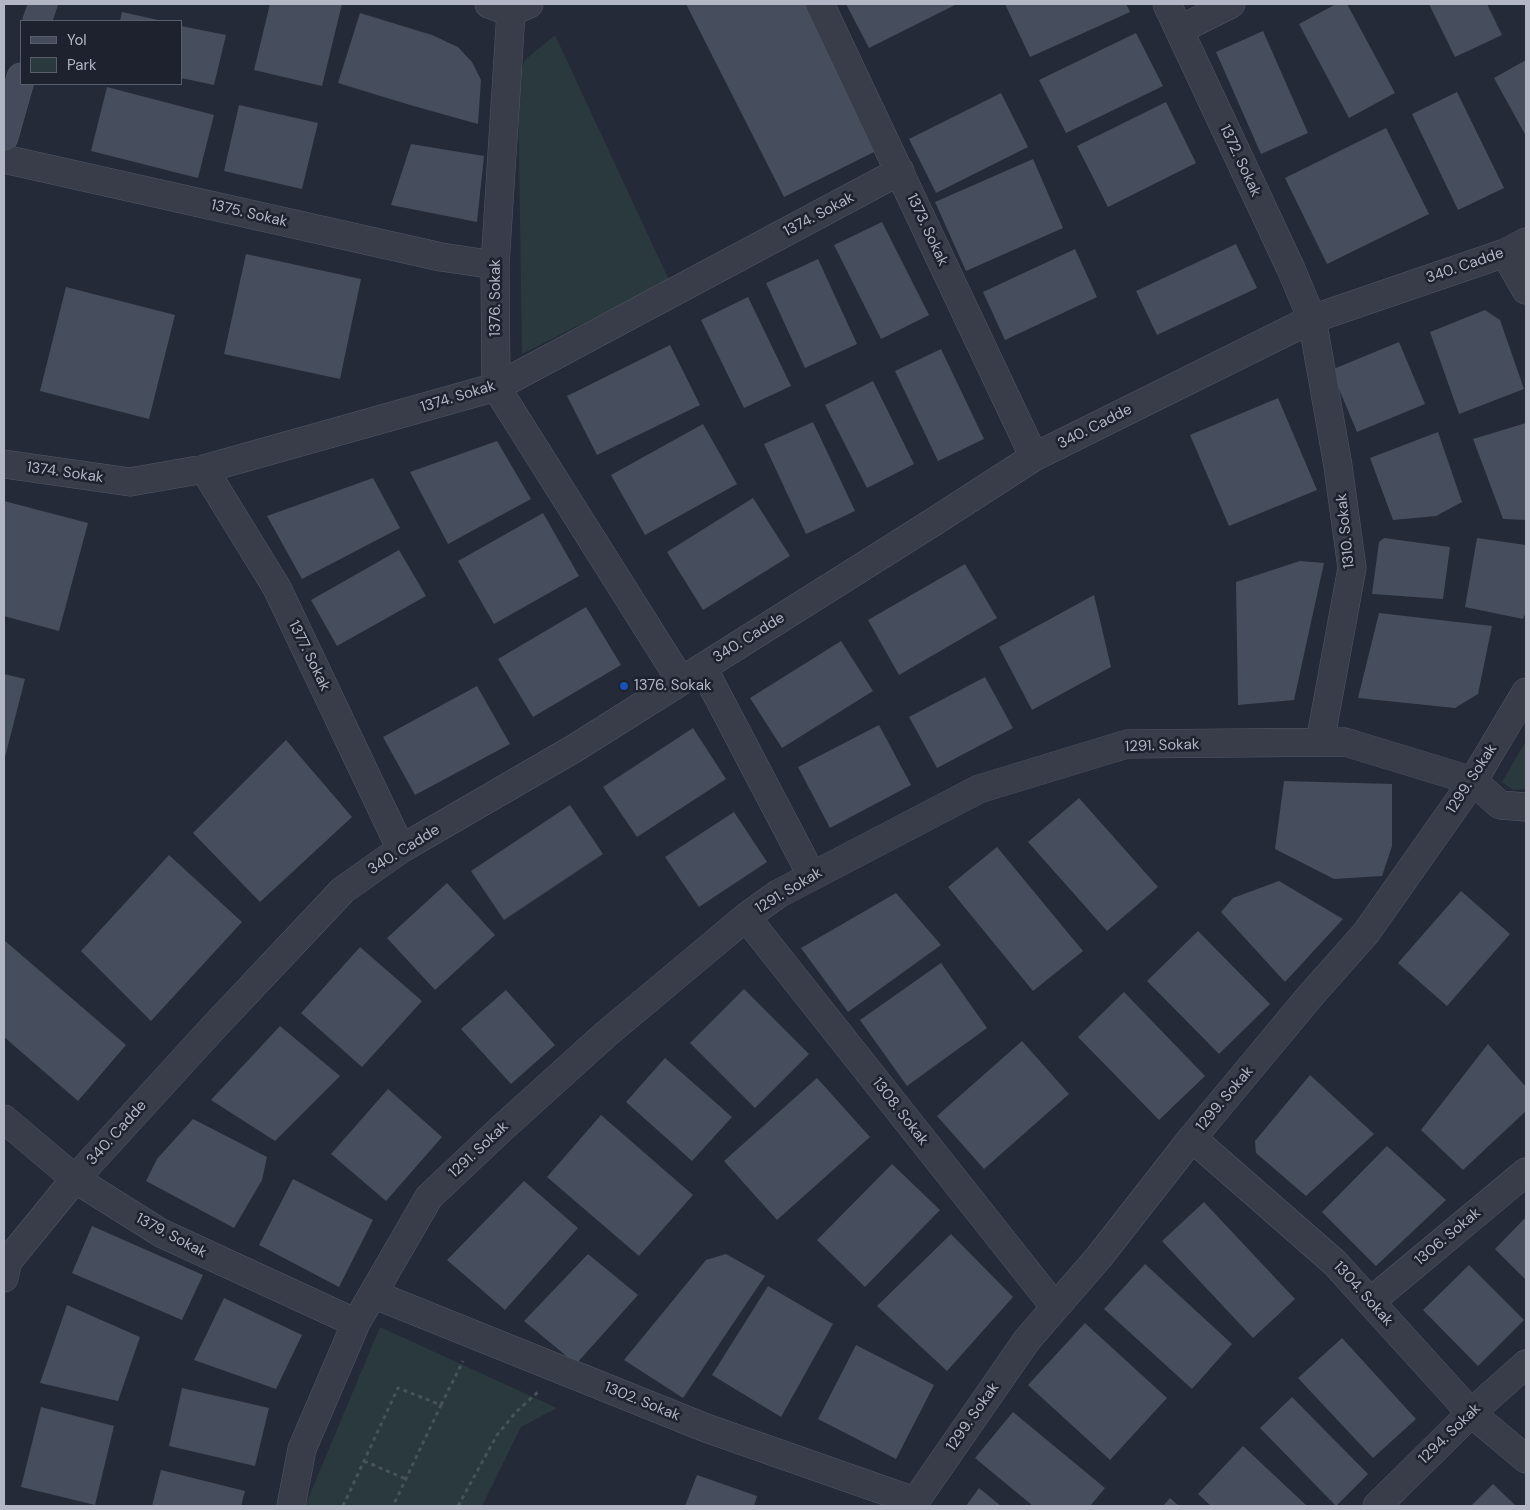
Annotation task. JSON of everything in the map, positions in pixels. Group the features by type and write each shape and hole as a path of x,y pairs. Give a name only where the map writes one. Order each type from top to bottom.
{"main road":[{"path":"38,20 43,4"},
{"path":"4,137 20,81"}],"street":[{"name":"1373. Sokak","path":"820,4 1034,457"},
{"name":"1372. Sokak","path":"1167,4 1291,269 1312,319"},
{"path":"1179,30 1231,4"},
{"name":"1376. Sokak","path":"496,387 494,265 511,6"},
{"name":"1375. Sokak","path":"4,159 441,257 494,265"},
{"name":"1374. Sokak","path":"4,464 130,482 204,469 496,387 900,171"},
{"path":"1516,248 1526,290"},
{"name":"340. Cadde","path":"4,1278 8,1261 75,1179 212,1029 342,890 401,849 575,748 935,522 1034,457 1312,319 1516,248"},
{"name":"1310. Sokak","path":"1312,319 1338,466 1352,568 1320,742"},
{"path":"496,387 692,674 812,876"},
{"name":"1377. Sokak","path":"204,469 277,588 401,849"},
{"name":"1299. Sokak","path":"913,1504 1027,1340 1099,1257 1192,1138 1311,995 1366,933 1473,781 1526,692"},
{"name":"1291. Sokak","path":"291,1506 302,1449 356,1323 429,1197 605,1035 746,917 778,894 979,789 1127,744 1345,742 1473,781 1500,805 1526,807"},
{"name":"1308. Sokak","path":"746,917 1055,1308"},
{"name":"1379. Sokak","path":"4,1119 75,1179 160,1233 356,1323"},
{"name":"1304. Sokak","path":"1192,1138 1335,1263 1471,1413 1526,1459"},
{"name":"1306. Sokak","path":"1370,1302 1526,1172"},
{"name":"1302. Sokak","path":"372,1294 706,1428 913,1504"},
{"name":"1294. Sokak","path":"1377,1506 1471,1413 1526,1364"}],"path":[{"path":"392,1506 475,1336"},
{"path":"458,1506 497,1435 516,1412 562,1371"},
{"path":"343,1506 398,1388 442,1405"},
{"path":"364,1461 406,1479"}],"green space":[{"path":"555,35 669,280 522,354 519,71 526,59"},
{"path":"1526,741 1526,789 1513,790 1502,782"},
{"path":"380,1327 557,1408 521,1427 482,1506 305,1506"}],"building":[{"path":"270,4 342,4 322,86 254,70"},
{"path":"686,4 806,4 880,149 784,197"},
{"path":"846,4 957,4 869,48"},
{"path":"1005,4 1126,4 1130,12 1030,57"},
{"path":"1336,4 1347,4 1395,93 1349,118 1299,24"},
{"path":"1429,4 1487,4 1502,35 1455,57"},
{"path":"122,12 158,20 120,20"},
{"path":"360,13 432,35 458,47 472,62 481,80 478,124 338,83"},
{"path":"182,26 226,35 214,85 182,78"},
{"path":"1263,31 1308,133 1261,154 1216,52"},
{"path":"1136,33 1163,86 1066,133 1039,80"},
{"path":"1526,60 1526,136 1494,78"},
{"path":"107,87 214,115 198,178 91,151"},
{"path":"1457,92 1504,188 1458,210 1412,114"},
{"path":"1001,93 1028,147 936,193 909,139"},
{"path":"1166,102 1196,163 1108,207 1077,146"},
{"path":"239,105 318,123 302,189 224,171"},
{"path":"1386,128 1429,214 1327,264 1285,178"},
{"path":"411,144 484,156 477,222 391,205"},
{"path":"1033,159 1063,228 966,271 935,202"},
{"path":"882,222 929,315 881,339 834,245"},
{"path":"1236,244 1257,288 1157,335 1136,291"},
{"path":"1075,249 1097,297 1005,340 983,292"},
{"path":"246,254 361,279 340,379 224,354"},
{"path":"818,259 857,344 805,368 766,283"},
{"path":"66,287 175,315 149,419 40,391"},
{"path":"748,297 791,386 744,408 701,320"},
{"path":"1485,310 1500,320 1524,389 1459,414 1430,332"},
{"path":"1399,342 1425,404 1357,432 1331,370"},
{"path":"670,345 700,405 597,455 567,396"},
{"path":"941,349 984,439 938,461 895,371"},
{"path":"873,381 914,464 867,488 825,405"},
{"path":"1278,398 1317,490 1229,526 1190,435"},
{"path":"813,422 855,511 806,534 764,444"},
{"path":"1526,423 1526,520 1503,519 1473,439"},
{"path":"703,424 737,484 645,535 611,475"},
{"path":"1438,432 1462,502 1436,516 1393,520 1370,458"},
{"path":"497,441 531,499 448,544 410,472"},
{"path":"373,478 400,528 302,579 267,516"},
{"path":"753,498 790,556 703,610 667,552"},
{"path":"4,501 88,523 59,631 4,616"},
{"path":"543,513 579,576 494,624 458,561"},
{"path":"1384,538 1450,547 1443,599 1372,594 1379,542"},
{"path":"1477,538 1526,545 1526,612 1523,619 1465,607"},
{"path":"399,550 426,596 337,646 311,600"},
{"path":"1300,561 1324,563 1294,700 1238,705 1236,582"},
{"path":"965,564 997,618 899,675 868,620"},
{"path":"1094,595 1111,667 1032,710 999,647"},
{"path":"586,607 621,665 533,717 498,659"},
{"path":"1379,613 1492,626 1478,694 1455,708 1358,698"},
{"path":"841,641 873,691 782,748 750,698"},
{"path":"4,674 25,679 4,761"},
{"path":"985,677 1013,728 937,768 909,717"},
{"path":"477,686 510,744 415,795 383,737"},
{"path":"879,725 911,785 830,828 798,767"},
{"path":"693,728 726,779 637,837 603,787"},
{"path":"286,740 352,817 260,902 193,833"},
{"path":"1284,781 1392,784 1392,846 1382,876 1334,879 1275,849"},
{"path":"1079,798 1158,887 1107,931 1028,842"},
{"path":"570,805 603,854 504,920 471,871"},
{"path":"734,812 767,862 699,907 665,857"},
{"path":"997,847 1083,951 1033,991 948,887"},
{"path":"169,855 242,922 151,1021 81,951"},
{"path":"1279,881 1343,919 1285,982 1221,912 1233,898"},
{"path":"447,883 495,935 435,990 387,938"},
{"path":"1461,891 1510,934 1447,1006 1398,963"},
{"path":"896,893 941,945 848,1012 801,948"},
{"path":"1198,931 1270,1004 1219,1054 1147,981"},
{"path":"4,940 126,1045 78,1101 4,1037"},
{"path":"360,947 422,1001 362,1067 301,1013"},
{"path":"941,963 987,1028 907,1086 860,1020"},
{"path":"744,989 809,1054 755,1108 690,1043"},
{"path":"506,990 555,1045 511,1084 461,1029"},
{"path":"1124,992 1205,1076 1159,1120 1078,1037"},
{"path":"280,1026 340,1076 275,1141 211,1100"},
{"path":"1022,1041 1069,1094 984,1169 937,1116"},
{"path":"1488,1044 1526,1087 1526,1111 1463,1170 1421,1130"},
{"path":"665,1058 732,1117 692,1161 626,1102"},
{"path":"1310,1075 1374,1134 1306,1196 1256,1153 1255,1141"},
{"path":"817,1078 870,1137 777,1220 724,1161"},
{"path":"388,1089 442,1137 386,1201 331,1154"},
{"path":"601,1115 693,1195 639,1256 547,1177"},
{"path":"193,1119 267,1157 262,1180 234,1228 146,1181 157,1159"},
{"path":"1387,1146 1446,1200 1376,1266 1322,1212"},
{"path":"892,1164 940,1210 865,1287 817,1240"},
{"path":"293,1179 373,1220 339,1287 259,1245"},
{"path":"524,1181 578,1228 505,1310 447,1260"},
{"path":"1204,1202 1295,1299 1253,1338 1162,1241"},
{"path":"1526,1217 1526,1280 1495,1249"},
{"path":"92,1226 203,1275 182,1320 72,1273"},
{"path":"951,1234 1013,1297 947,1371 877,1306"},
{"path":"588,1254 638,1295 576,1364 524,1321"},
{"path":"726,1254 765,1276 683,1398 624,1360 706,1260"},
{"path":"1145,1264 1232,1344 1192,1389 1104,1309"},
{"path":"1469,1265 1524,1320 1478,1366 1423,1310"},
{"path":"768,1286 833,1324 781,1417 712,1375"},
{"path":"224,1298 302,1335 276,1389 194,1360"},
{"path":"67,1305 140,1337 118,1401 40,1383"},
{"path":"1085,1323 1167,1398 1110,1460 1028,1385"},
{"path":"1342,1338 1416,1419 1373,1458 1298,1378"},
{"path":"856,1345 934,1385 896,1459 818,1419"},
{"path":"182,1388 269,1408 255,1466 169,1446"},
{"path":"1292,1397 1368,1474 1336,1506 1260,1428"},
{"path":"41,1407 114,1426 95,1505 21,1487"},
{"path":"1013,1412 1105,1488 1090,1506 1033,1506 975,1458"},
{"path":"1243,1446 1307,1506 1211,1506 1198,1494"},
{"path":"161,1470 245,1491 241,1506 152,1506"},
{"path":"697,1475 757,1496 754,1506 685,1506"},
{"path":"1493,1484 1516,1506 1471,1506"},
{"path":"979,1488 1001,1506 966,1506"},
{"path":"1170,1498 1179,1506 1163,1506"}],"place":[{"name":"1376. Sokak","path":"624,686"}]}
